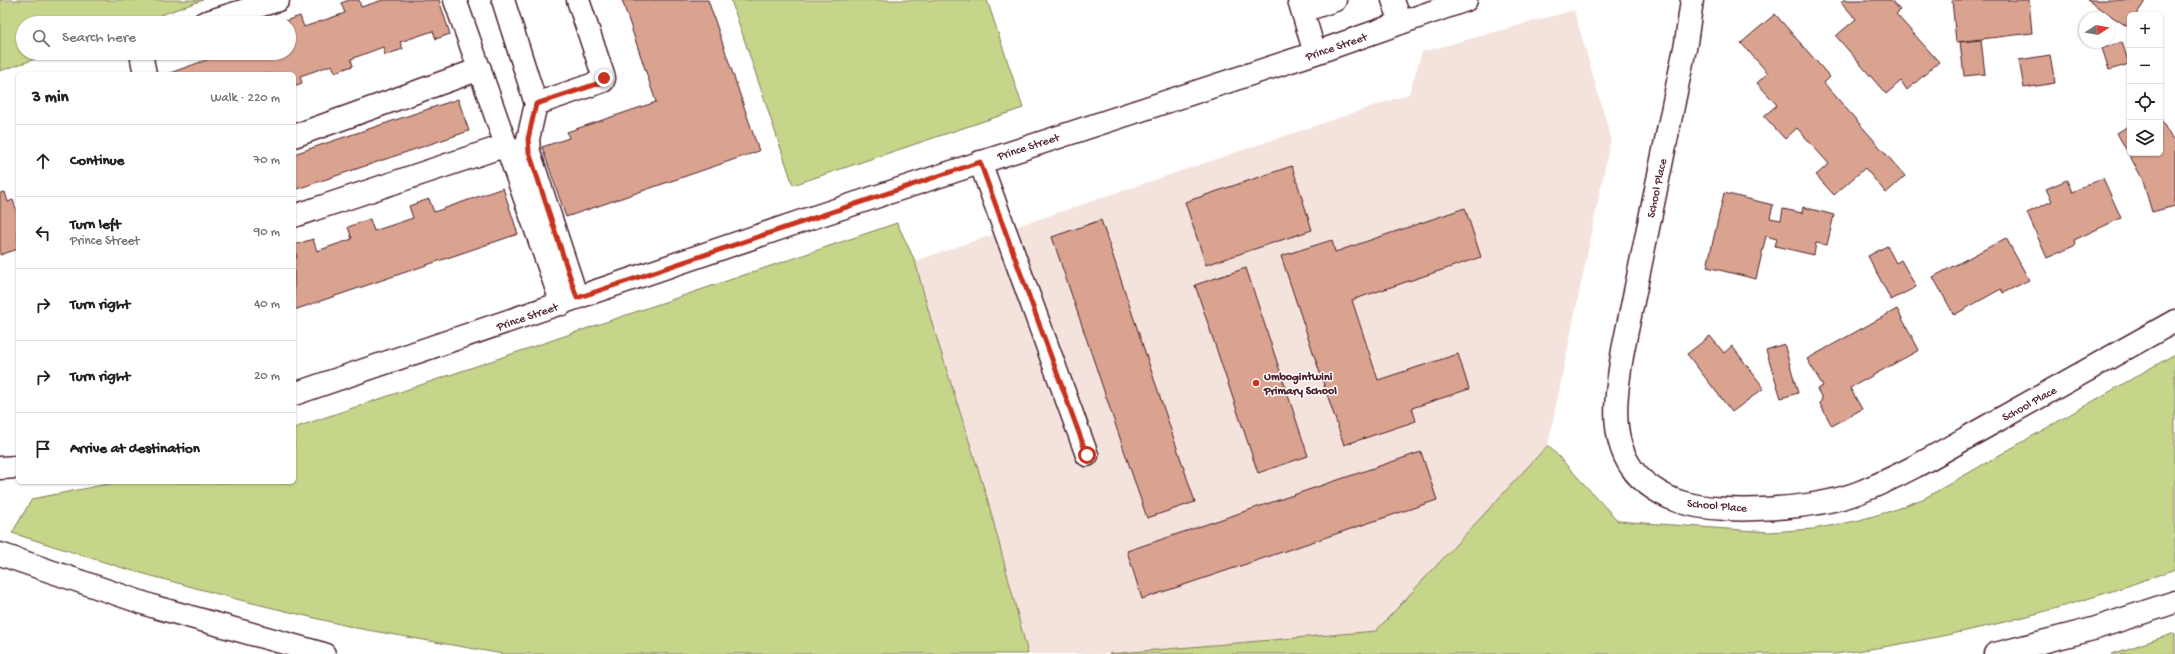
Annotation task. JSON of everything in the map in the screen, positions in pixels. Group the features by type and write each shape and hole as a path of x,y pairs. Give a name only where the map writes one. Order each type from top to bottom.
{"main road":[{"path":"227,16 278,0"},
{"path":"455,0 506,145 570,301"},
{"path":"503,0 536,104 528,139 529,152 570,301"},
{"path":"536,104 603,81 604,78 578,0"},
{"path":"1315,53 1301,6 1335,0"},
{"path":"1393,0 1401,23"},
{"name":"Prince Street","path":"296,393 980,162 1315,53 1401,23 1426,7 1466,0"},
{"name":"School Place","path":"1692,0 1686,43 1622,350 1616,394 1619,439 1631,467 1656,491 1684,503 1730,508 1815,505 1858,493 1907,472 2175,321"},
{"path":"142,60 145,72"},
{"path":"296,135 480,70"},
{"path":"296,215 506,145"},
{"path":"980,162 1087,455"},
{"path":"0,468 16,467"},
{"path":"0,554 155,607 324,654"},
{"path":"1995,654 2093,629 2175,602"}],"shaded area":[{"name":"Umbogintwini Primary School","path":"1574,10 1611,138 1548,445 1376,631 1109,654 1028,654 988,501 931,320 915,261 1409,94 1422,52"}],"green space":[{"path":"0,0 203,0 158,16 16,16 16,60 32,60 0,71"},
{"path":"731,0 987,0 1023,108 793,185"},
{"path":"897,223 915,261 931,320 988,501 1028,654 503,654 356,628 240,600 126,569 12,533 32,499 108,484 296,484 296,427"},
{"path":"2175,354 2175,569 2134,584 2050,610 1921,640 1835,654 1109,654 1376,631 1548,445 1618,521 1769,532 1813,529 1856,521 1891,511 1925,498"},
{"path":"2175,633 2175,654 2112,654"}],"building":[{"path":"349,0 359,0 361,7 383,0 439,0 450,34 436,39 433,31 400,42 403,49 385,55 383,47 351,59 353,66 335,72 332,65 300,76 302,83 296,85 296,72 173,72 206,60 296,60 296,17 300,16 304,27 345,13 341,3"},
{"path":"622,0 708,0 759,151 566,217 542,147 569,138 567,132 656,102"},
{"path":"1843,0 1891,0 1900,10 1896,14 1939,62 1907,90 1901,81 1886,94 1836,36 1856,19 1841,2"},
{"path":"1952,0 2029,0 2032,33 1956,42"},
{"path":"2087,0 2146,0 2138,12 2127,12 2127,26 2115,18 2115,12 2105,12"},
{"path":"1775,14 1830,77 1824,83 1905,176 1886,193 1865,168 1834,195 1816,175 1829,164 1797,128 1785,139 1764,116 1777,105 1757,83 1768,73 1741,43"},
{"path":"1981,40 1985,74 1964,76 1960,42"},
{"path":"2122,42 2127,58 2127,65 2109,70 2102,48 2115,48 2115,44"},
{"path":"2050,55 2055,83 2024,88 2019,60"},
{"path":"458,99 469,131 296,189 296,153"},
{"path":"2163,123 2175,144 2175,206 2152,212 2142,178 2130,156 2163,156"},
{"path":"2127,127 2127,151 2117,133"},
{"path":"1292,166 1312,230 1206,265 1185,202"},
{"path":"2103,178 2121,218 2074,240 2076,245 2047,258 2027,213 2052,201 2046,189 2067,180 2072,192"},
{"path":"503,188 518,234 296,309 296,244 313,239 317,251 352,239 348,227 370,219 374,231 413,218 409,206 429,199 434,212"},
{"path":"5,192 8,202 13,200 16,209 16,250 0,255 0,193"},
{"path":"1724,193 1773,205 1770,218 1781,220 1783,209 1802,213 1803,207 1834,215 1827,245 1816,243 1814,255 1775,246 1777,239 1766,236 1756,279 1707,267"},
{"path":"1465,208 1481,257 1352,300 1378,380 1458,354 1469,389 1412,408 1416,421 1344,445 1281,256 1332,240 1335,252"},
{"path":"1101,220 1195,502 1147,518 1052,237"},
{"path":"2006,238 2029,280 2003,293 2001,289 1954,315 1933,277"},
{"path":"1887,246 1896,263 1901,260 1916,287 1891,300 1868,256"},
{"path":"1246,268 1308,456 1258,473 1195,285"},
{"path":"1897,309 1919,350 1850,388 1862,409 1832,426 1820,404 1822,398 1817,389 1823,386 1807,359"},
{"path":"1710,336 1724,353 1732,346 1764,388 1732,412 1687,354"},
{"path":"1784,344 1798,393 1781,398 1766,350"},
{"path":"1421,452 1437,500 1142,599 1127,551"}],"place":[{"name":"Umbogintwini Primary School","path":"1256,383"}],"route":[{"path":"604,78 600,83 536,104 528,139 529,152 577,298 980,162 1087,455"}]}
